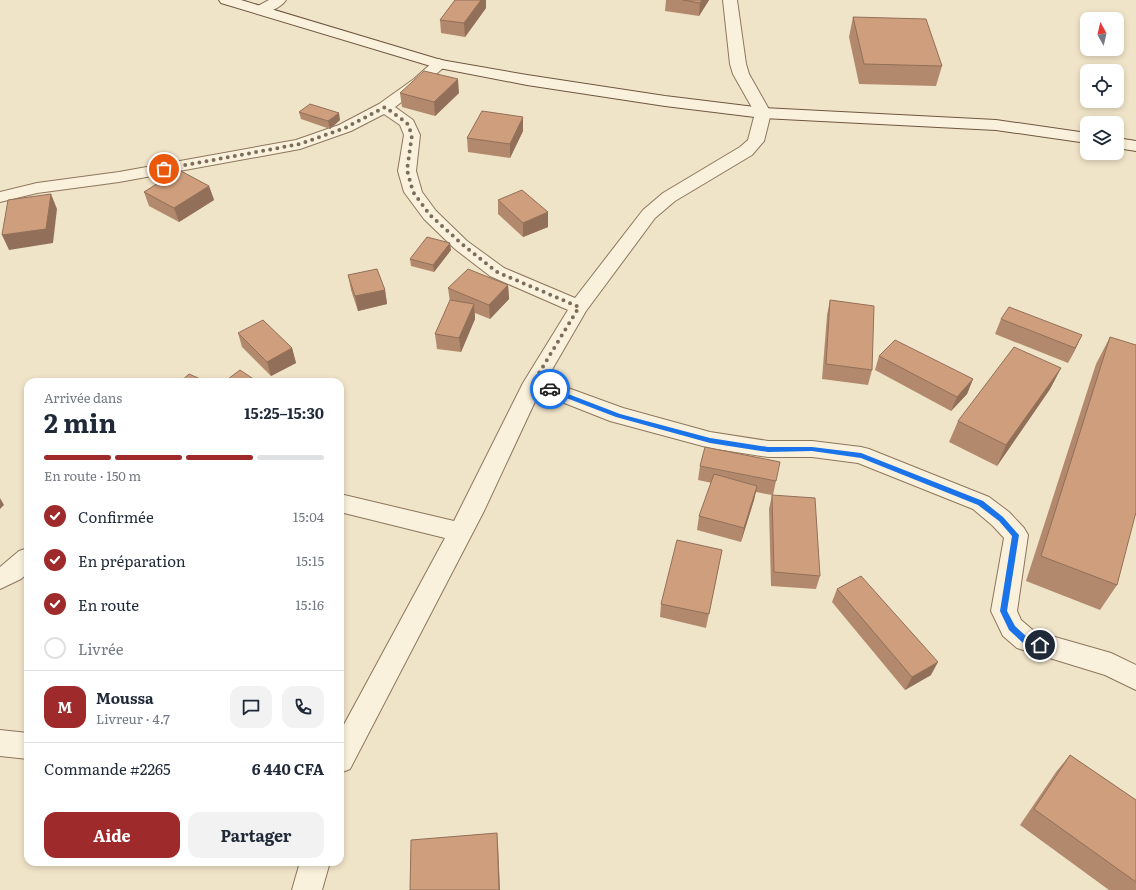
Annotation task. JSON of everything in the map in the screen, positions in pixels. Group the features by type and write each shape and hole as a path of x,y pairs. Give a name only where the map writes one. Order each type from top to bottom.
{"street":[{"path":"226,0 439,64 665,101 763,113 981,124 1080,137"},
{"path":"261,10 279,0"},
{"path":"344,752 472,511 533,383 579,307 649,214 669,197 746,151 756,141 763,113 741,74 730,0"},
{"path":"0,197 37,188 119,177 300,144 345,128 385,107 419,82 439,64"},
{"path":"385,107 407,123 412,135 407,170 413,192 430,215 462,244 497,272 579,307"},
{"path":"1124,144 1136,146"},
{"path":"533,383 618,416 710,440 768,449 812,449 861,455 981,503 1001,519 1016,535 1004,611 1012,628 1026,640 1111,665 1136,678"},
{"path":"344,503 430,526 460,532"},
{"path":"0,579 12,572 24,562"},
{"path":"0,743 24,746"},
{"path":"307,890 314,866"}],"building":[{"path":"455,0 481,0 464,23 440,20"},
{"path":"683,0 702,0 700,3"},
{"path":"853,17 926,19 942,66 864,64"},
{"path":"424,71 458,79 434,102 400,93"},
{"path":"310,104 339,113 328,121 299,112"},
{"path":"482,111 523,117 510,144 467,138"},
{"path":"179,170 209,186 174,208 144,192"},
{"path":"522,190 548,212 523,223 498,200"},
{"path":"51,194 46,229 2,235 8,200"},
{"path":"427,237 450,243 433,265 410,259"},
{"path":"377,269 385,290 355,296 348,275"},
{"path":"468,269 508,285 489,305 448,288"},
{"path":"450,300 474,304 459,338 435,334"},
{"path":"830,300 874,306 872,370 826,364"},
{"path":"1009,307 1082,335 1075,348 1001,319"},
{"path":"263,320 292,348 267,362 238,333"},
{"path":"1110,337 1136,345 1136,512 1117,585 1041,556"},
{"path":"895,340 973,379 957,397 879,356"},
{"path":"1014,347 1061,368 1006,445 958,421"},
{"path":"240,370 252,378 229,378"},
{"path":"189,374 198,378 184,378"},
{"path":"705,447 780,462 776,481 700,466"},
{"path":"714,474 757,486 744,528 699,516"},
{"path":"772,495 815,498 820,576 774,572"},
{"path":"677,540 722,550 709,614 661,604"},
{"path":"861,576 938,662 912,677 837,589"},
{"path":"1070,755 1136,800 1136,882 1034,809"},
{"path":"497,833 499,890 410,890 411,840"}],"way so far":[{"path":"164,169 300,144 345,128 385,107 407,123 412,135 407,170 413,192 430,215 462,244 497,272 579,307 533,383 550,389"}],"route":[{"path":"550,389 618,416 710,440 768,449 812,449 861,455 981,503 1001,519 1016,535 1004,611 1012,628 1026,640 1040,645"}]}
